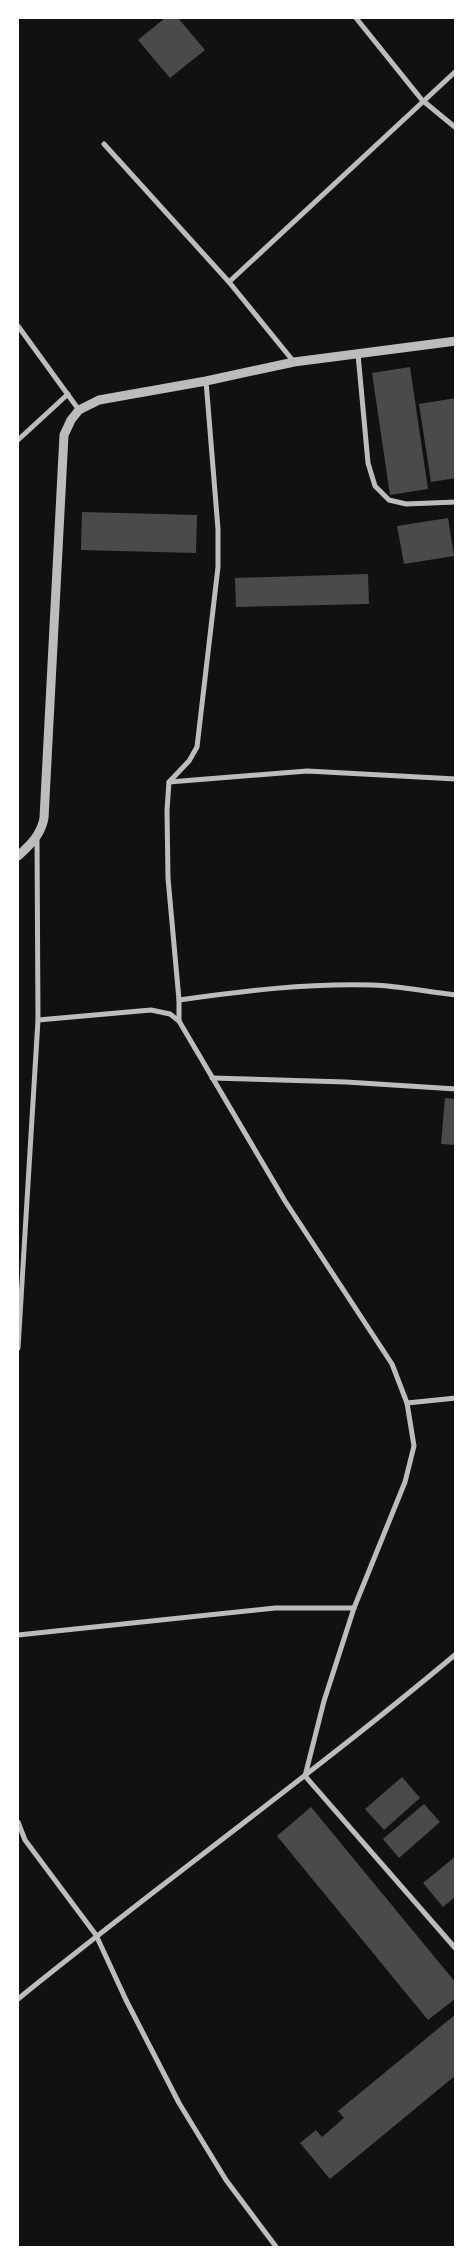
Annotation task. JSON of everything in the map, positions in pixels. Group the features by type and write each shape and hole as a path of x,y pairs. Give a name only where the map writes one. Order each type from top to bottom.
{"street":[{"path":"356,18 422,100 456,128"},
{"path":"229,282 422,100 456,71"},
{"path":"104,144 229,282 294,362"},
{"path":"18,326 79,410"},
{"path":"18,856 37,837 42,829 44,818 64,435 71,420 79,410 98,400 206,382 294,362 456,341"},
{"path":"358,354 368,463 375,486 389,500 406,504 456,502"},
{"path":"179,1021 179,1000 168,878 167,810 169,782 189,761 197,747 218,567 218,529 206,382"},
{"path":"18,440 68,394"},
{"path":"169,782 307,771 456,779"},
{"path":"18,1348 38,1020 37,837"},
{"path":"179,1000 244,991 314,985 374,985 456,995"},
{"path":"38,1020 151,1010 170,1014 179,1021 285,1201 392,1364 407,1403 414,1446 405,1482 354,1608 324,1702 305,1776"},
{"path":"212,1078 346,1082 456,1089"},
{"path":"407,1403 456,1398"},
{"path":"18,1635 275,1608 354,1608"},
{"path":"18,1999 96,1935 305,1776 456,1654"},
{"path":"305,1776 456,1949"},
{"path":"18,1822 25,1840 96,1935 126,2000 179,2103 226,2180 277,2248"}],"building":[{"path":"165,18 178,18 205,50 170,78 138,40"},
{"path":"410,367 428,489 390,495 372,373"},
{"path":"456,398 456,478 431,482 419,404"},
{"path":"82,512 197,515 196,553 81,550"},
{"path":"448,518 454,556 404,564 397,526"},
{"path":"368,574 369,604 236,607 235,578"},
{"path":"445,1098 456,1099 456,1145 441,1144"},
{"path":"402,1777 420,1798 384,1830 365,1809"},
{"path":"424,1804 440,1822 399,1858 383,1839"},
{"path":"311,1807 456,1983 456,1998 428,2020 277,1836"},
{"path":"456,1856 456,1896 443,1907 423,1883"},
{"path":"456,2014 456,2075 330,2179 300,2143 316,2130 322,2137 344,2118 338,2111"}]}
